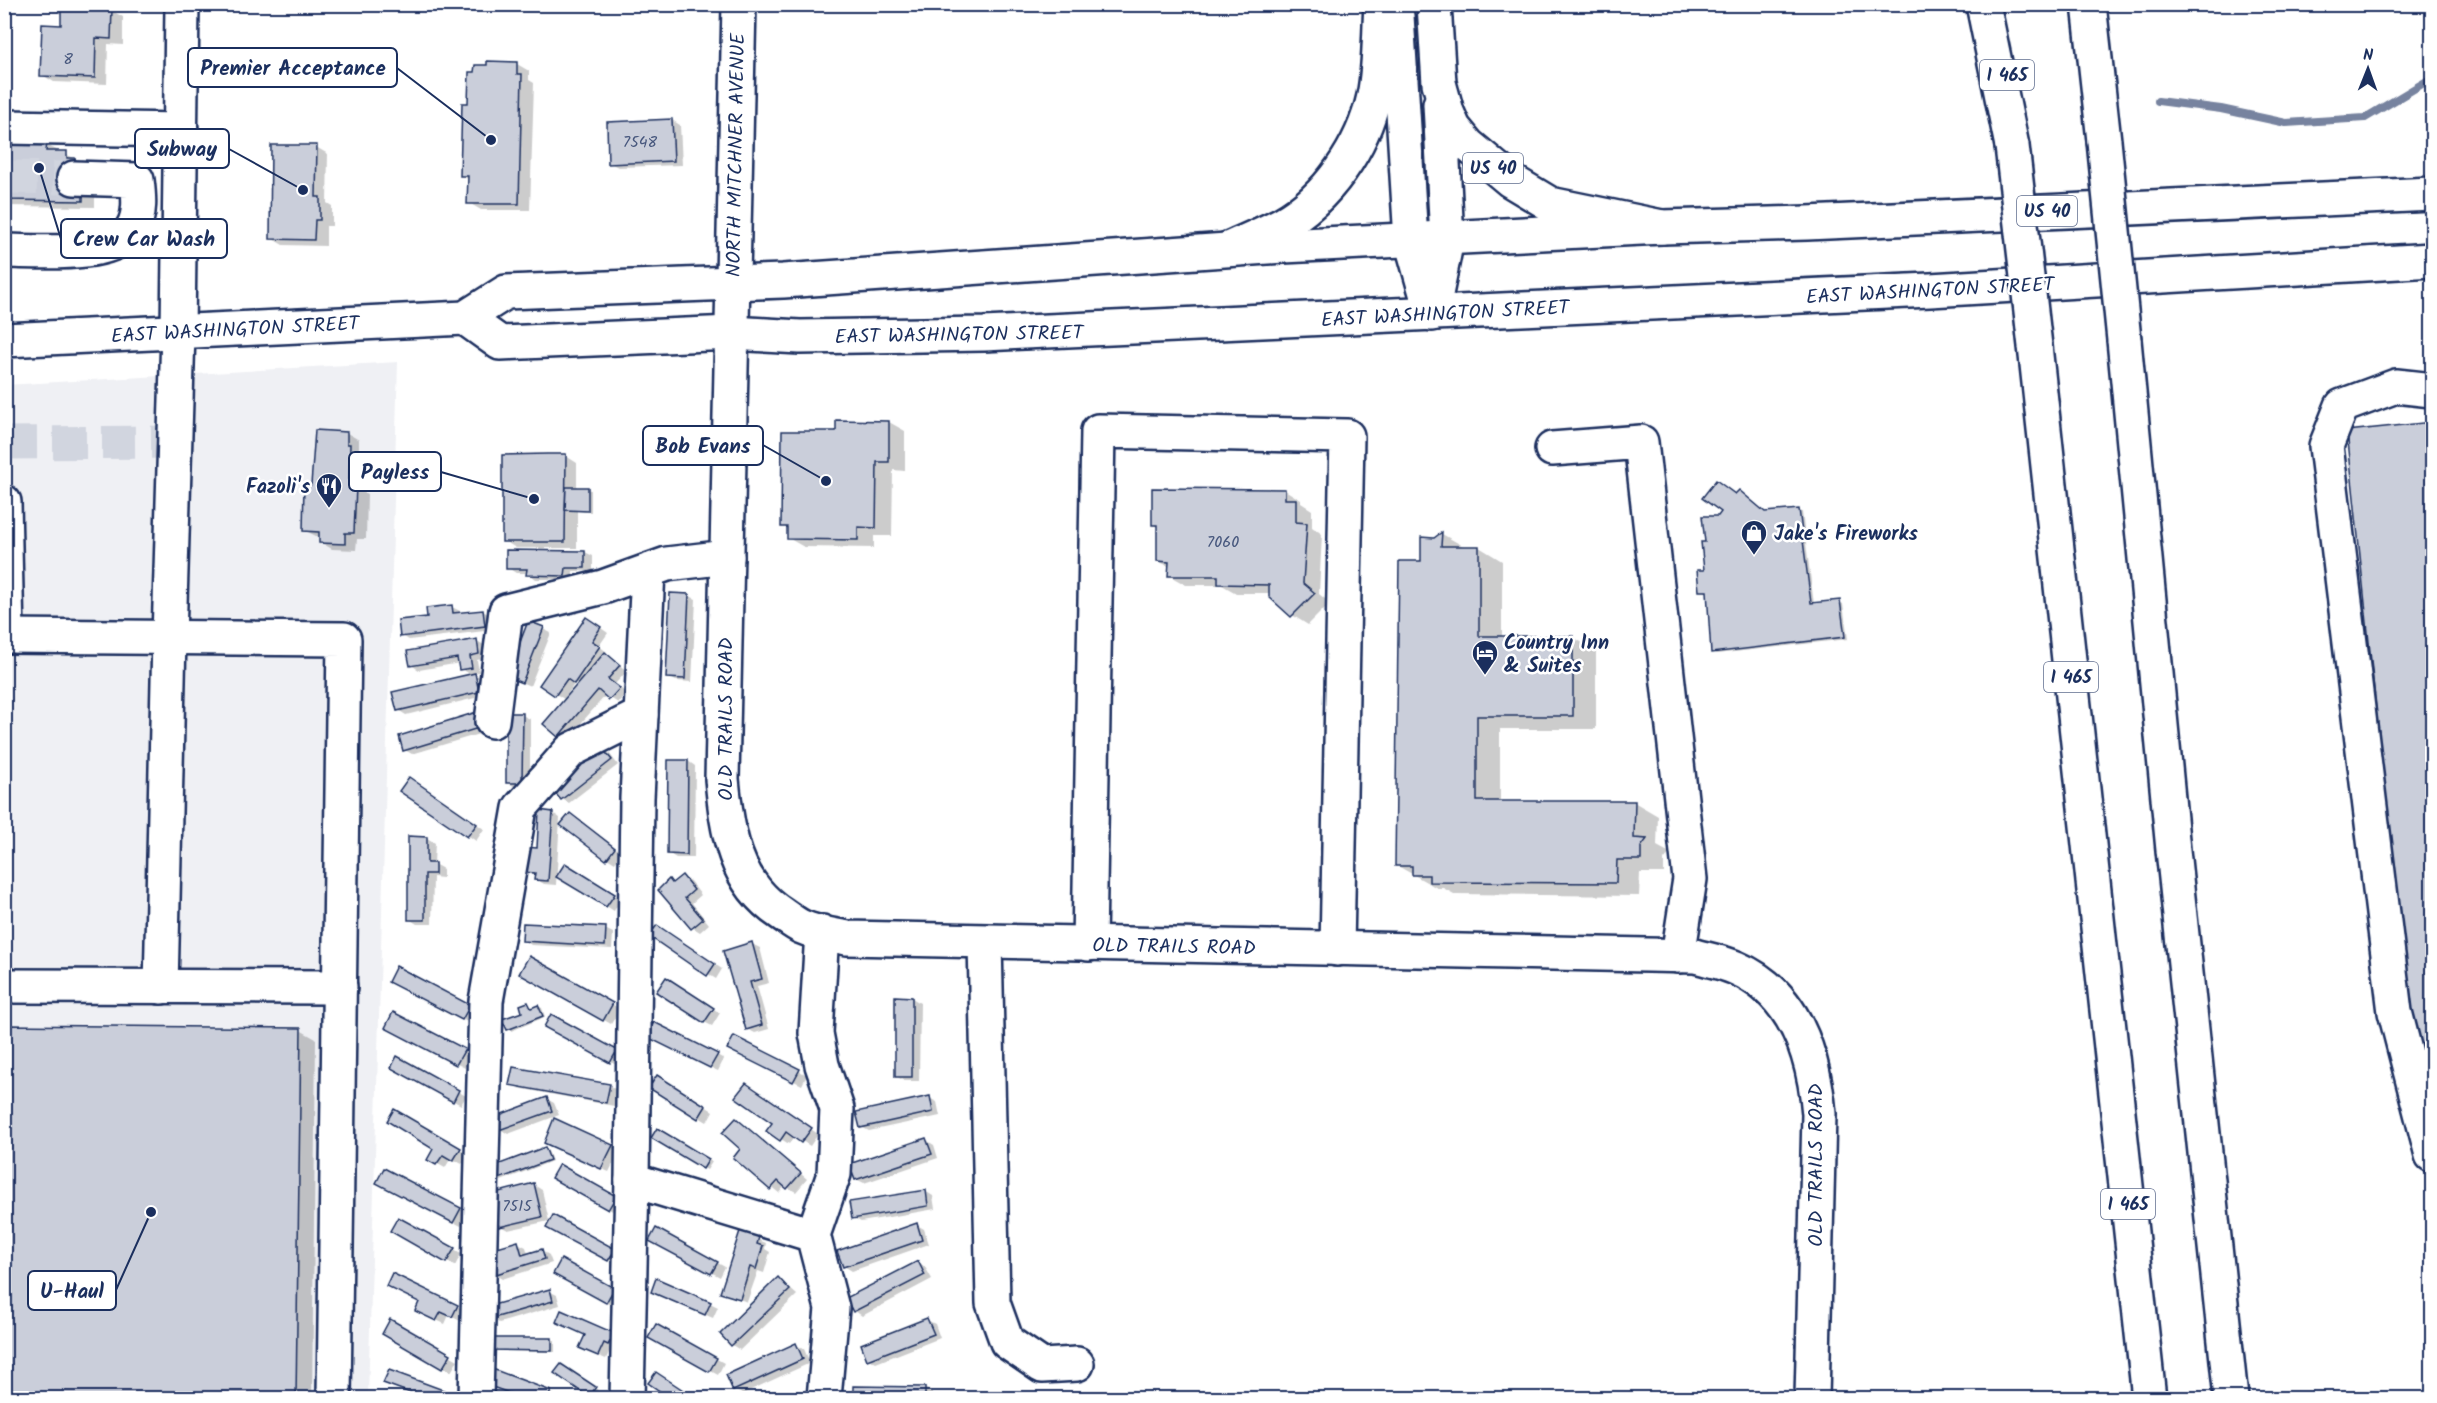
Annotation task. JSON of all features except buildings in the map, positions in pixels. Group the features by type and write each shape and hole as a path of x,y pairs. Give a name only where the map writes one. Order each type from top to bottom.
{"main road":[{"path":"161,987 178,332 182,4"},
{"name":"NORTH MITCHNER AVENUE","path":"732,307 738,4"},
{"path":"1228,249 1283,224 1300,212 1319,197 1349,156 1370,112 1374,94 1381,4"},
{"path":"1396,4 1411,240 1432,314"},
{"name":"US 40","path":"1434,4 1439,83 1447,112 1454,128 1479,156 1510,180 1550,204 1662,227"},
{"path":"1983,4 2012,146"},
{"name":"I 465","path":"2001,4 2012,146 2149,1398"},
{"path":"2089,4 2172,838 2231,1398"},
{"path":"2102,4 2104,141"},
{"path":"1432,314 1447,239 1439,83"},
{"path":"4,127 181,129"},
{"path":"4,251 83,251 111,246 132,230 140,204 137,180 74,178"},
{"name":"EAST WASHINGTON STREET","path":"465,318 500,343 732,307 1228,249 1662,227 1808,223 2433,194"},
{"name":"EAST WASHINGTON STREET","path":"4,340 465,318 507,292 732,307 800,337 912,336 1153,328 1930,290 2433,260"},
{"name":"OLD TRAILS ROAD","path":"732,307 722,779 727,826 732,846 744,875 755,891 768,904 802,927 847,938 1695,956 1736,968 1771,990 1791,1013 1810,1054 1816,1081 1819,1114 1812,1398"},
{"path":"2433,390 2396,386 2342,406 2326,446 2395,1012 2433,1155"},
{"path":"1089,944 1098,431 1347,436 1337,949"},
{"path":"1552,449 1641,442 1690,879 1678,956"},
{"path":"4,502 6,636 344,639 334,1398"},
{"path":"492,721 506,611 603,587 667,564 727,557"},
{"path":"627,1398 637,810 648,571"},
{"path":"476,1398 486,1001 520,808 571,750 641,715"},
{"path":"822,932 816,1033 822,1065 837,1109 834,1174 813,1235 832,1308 824,1398"},
{"path":"985,942 993,1303 1007,1342 1042,1366 1077,1364"},
{"path":"4,987 340,987"},
{"path":"632,1180 813,1235"}],"shaded area":[{"path":"398,362 368,1398 5,1398 5,385"}],"waterway":[{"path":"2158,101 2221,109 2286,123 2365,118 2432,78"}],"tunnel":[{"path":"4,177 74,178"},
{"path":"4,443 175,442"}],"place":[{"name":"Premier Acceptance","path":"491,140"},
{"name":"Crew Car Wash","path":"39,168"},
{"name":"Subway","path":"303,190"},
{"name":"Bob Evans","path":"826,481"},
{"name":"Payless","path":"534,499"},
{"name":"Fazoli's","path":"329,509"},
{"name":"Jake's Fireworks","path":"1754,556"},
{"name":"Country Inn & Suites","path":"1485,676"},
{"name":"U-Haul","path":"151,1212"}]}
